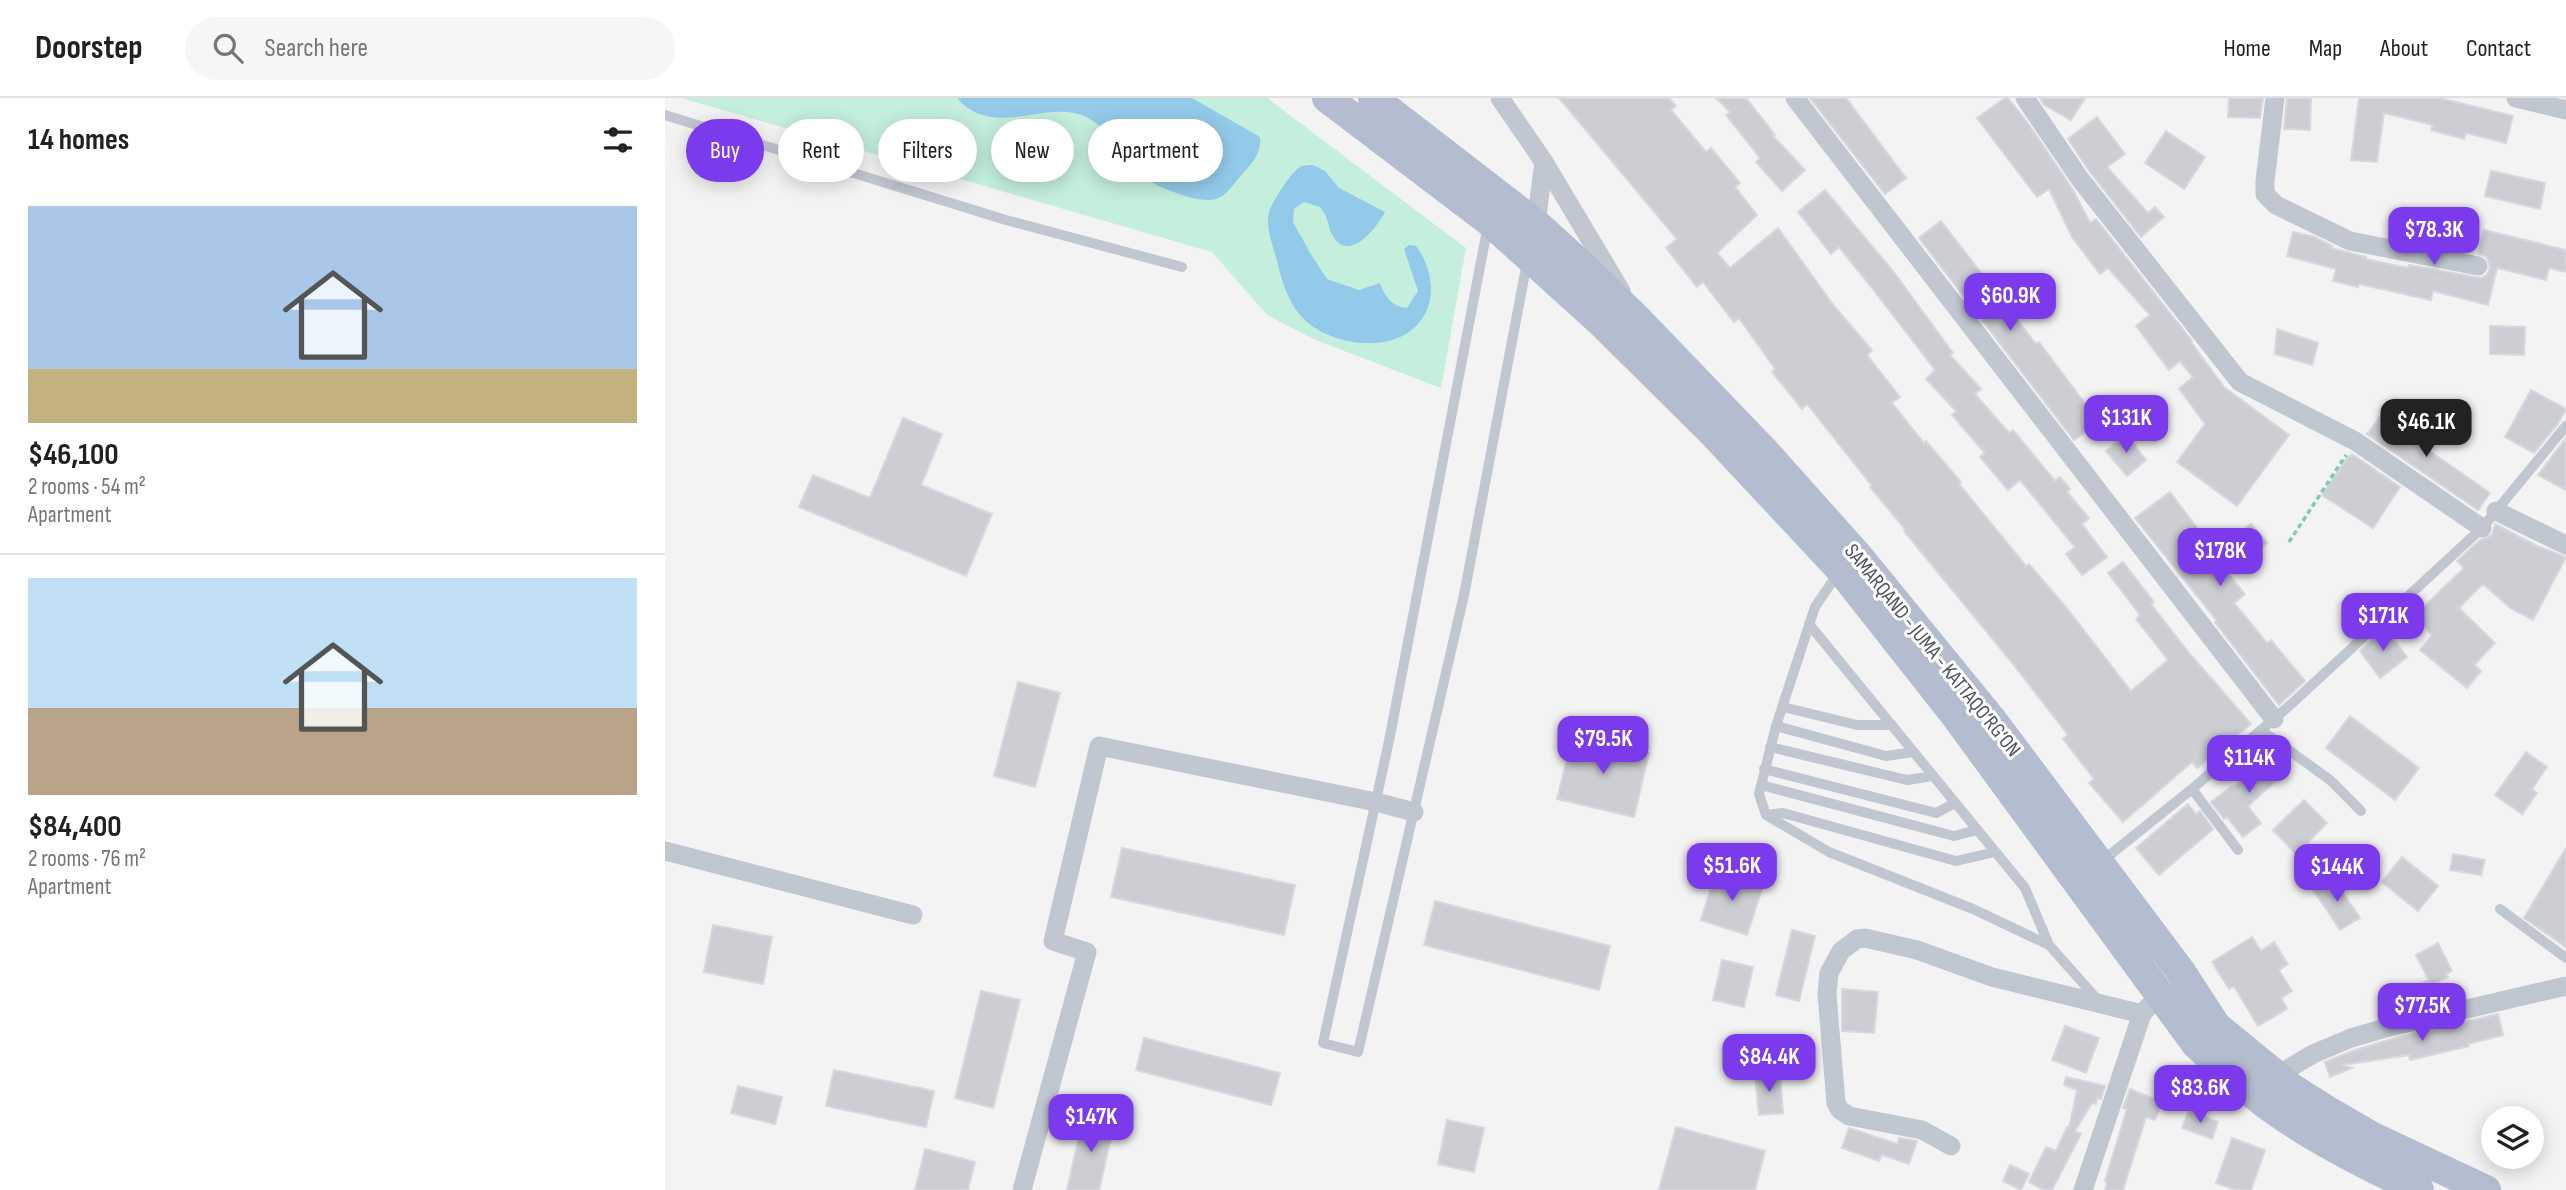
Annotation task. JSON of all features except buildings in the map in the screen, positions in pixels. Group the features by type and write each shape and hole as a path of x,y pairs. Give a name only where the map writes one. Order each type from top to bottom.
{"main road":[{"name":"SAMARQAND - JUMA - KATTAQO‘RG‘ON","path":"1327,98 1489,221 1602,323 1712,432 1840,569 1955,715 2150,1004 2273,1109 2357,1160 2419,1190"},
{"name":"SAMARQAND - JUMA - KATTAQO‘RG‘ON","path":"1373,98 1536,224 1637,319 1765,452 1858,556 1992,720 2098,865 2181,972 2216,1026 2293,1089 2371,1136 2486,1190"}],"street":[{"path":"1500,98 1544,162 1637,319"},
{"path":"1795,98 2267,724"},
{"path":"2025,98 2080,179 2240,382 2355,441 2482,528"},
{"path":"2275,98 2265,194 2276,205 2350,241 2479,266"},
{"path":"2516,98 2566,110"},
{"path":"1528,256 1536,224 1544,162"},
{"path":"2496,511 2566,545"},
{"path":"1022,1190 1087,952 1053,942 1099,746 1414,812"},
{"path":"665,851 913,915"},
{"path":"1951,1146 1922,1130 1859,1118 1840,1110 1834,1092 1827,994 1829,973 1841,951 1849,943 1865,938 1917,950 1992,977 2101,1004 2150,1004"},
{"path":"2083,1190 2150,1004 2181,972"},
{"path":"2276,1076 2313,1054 2351,1038 2566,986"}],"lane":[{"path":"665,115 1006,220 1182,267"},
{"path":"1489,221 1375,802 1323,1043 1358,1052 1464,595 1528,256"},
{"path":"2098,865 2267,724 2482,528 2566,426"},
{"path":"1840,569 1815,607 1776,726 1759,794 1766,815 1829,852 1973,909 2049,945"},
{"path":"1809,624 2025,888 2049,945 2101,1004"},
{"path":"1783,707 1857,725 1892,725"},
{"path":"2267,724 2361,811"},
{"path":"1776,726 1886,756 1914,752"},
{"path":"1770,747 1907,780 1933,776"},
{"path":"1764,769 1936,813 1955,803"},
{"path":"1761,785 1954,836 1977,830"},
{"path":"2192,789 2238,850"},
{"path":"1766,815 1783,813 1956,861 1995,852"},
{"path":"2500,909 2566,958"}],"path":[{"path":"2289,542 2355,441"}],"green space":[{"path":"681,98 1267,98 1466,248 1441,388 1313,339 1267,315 1212,252 971,182 977,182 977,119 878,119 878,155 864,151 864,119 778,119 778,126 764,122 764,119 753,119"}],"water":[{"path":"957,98 1192,98 1260,137 1260,143 1254,159 1226,193 1216,199 1197,199 1172,192 1153,182 1223,182 1223,119 1090,119 1063,112 1000,118 970,110"},
{"path":"1313,165 1325,171 1339,188 1385,212 1370,233 1356,244 1348,246 1334,238 1320,207 1304,202 1294,209 1293,222 1327,279 1359,290 1380,283 1389,300 1407,308 1418,291 1404,249 1409,245 1416,246 1422,256 1430,279 1429,302 1419,323 1409,332 1383,342 1352,342 1310,325 1292,303 1271,242 1268,215 1293,173 1302,166"}]}
